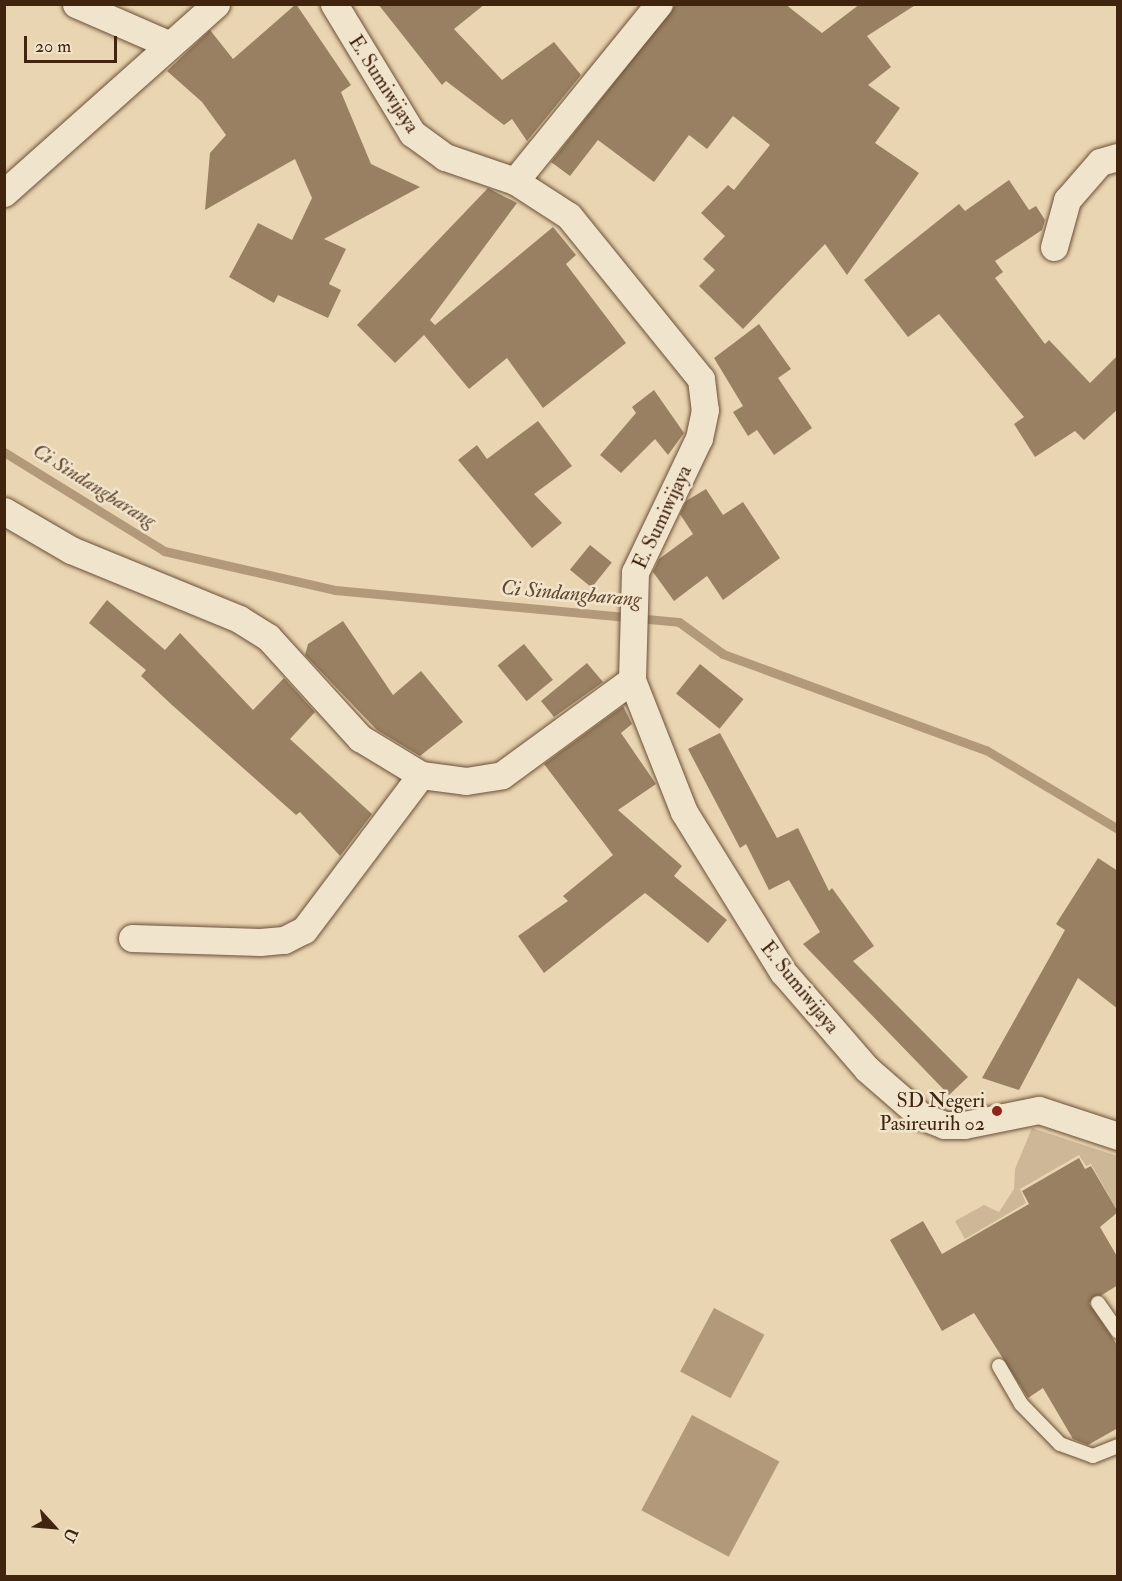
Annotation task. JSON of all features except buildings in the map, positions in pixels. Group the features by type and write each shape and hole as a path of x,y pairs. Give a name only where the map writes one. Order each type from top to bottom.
{"street":[{"path":"76,4 168,44"},
{"path":"4,193 168,44 216,4"},
{"name":"E. Sumiwijaya","path":"334,4 412,133 445,157 515,181 590,235 701,379 705,410 699,438 639,558 631,610 632,671 684,812 722,879 783,972 867,1069 921,1116 945,1125 1039,1110 1118,1136"},
{"path":"515,181 659,4"},
{"path":"1054,246 1067,200 1100,162 1118,157"},
{"path":"4,511 71,550 239,619 268,637 360,738 420,775 466,781 502,775 632,671"},
{"path":"132,938 260,942 284,940 304,930 420,775"}],"lane":[{"path":"1098,1303 1118,1332"},
{"path":"999,1366 1021,1404 1060,1444 1093,1456 1118,1446"}],"shaded area":[{"path":"1032,1128 1117,1156 1117,1210 1091,1164 1086,1166 1079,1155 1020,1189 1026,1203 965,1239 955,1221 984,1205 999,1212 1014,1189 1015,1169"},
{"path":"714,1308 764,1335 731,1398 680,1372"},
{"path":"692,1415 779,1461 729,1557 641,1510"}],"waterway":[{"name":"Ci Sindangbarang","path":"4,452 164,551 335,590 679,622 723,654 986,750 1118,829"}],"place":[{"name":"SD Negeri Pasireurih 02","path":"997,1111"}]}
